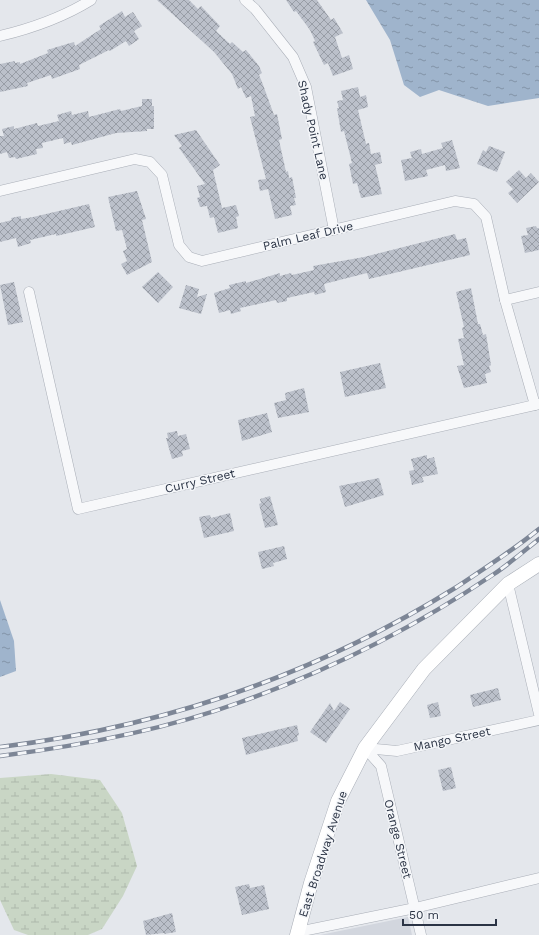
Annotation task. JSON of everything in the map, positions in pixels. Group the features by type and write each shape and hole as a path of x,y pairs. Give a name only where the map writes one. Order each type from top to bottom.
{"main road":[{"name":"East Broadway Avenue","path":"298,934 311,883 338,801 364,748 424,669 508,584 539,564"}],"street":[{"path":"0,36 21,31 67,15 91,0"},
{"name":"Shady Point Lane","path":"245,0 255,9 293,57 306,87 334,230"},
{"name":"Palm Leaf Drive","path":"0,191 135,159 150,162 162,175 179,245 189,257 202,261 455,201 474,204 486,218 505,300 537,404"},
{"name":"Curry Street","path":"28,292 78,509 537,404"},
{"path":"505,300 539,292"},
{"path":"508,584 539,714"},
{"name":"Mango Street","path":"364,748 397,751 539,720"},
{"name":"Orange Street","path":"364,748 381,766 421,935"},
{"path":"298,934 539,878"}],"shaded area":[{"path":"408,917 412,935 320,935"}],"green space":[{"path":"51,774 100,780 122,813 137,866 123,896 102,929 88,935 28,935 14,930 0,900 0,778"}],"water":[{"path":"366,0 539,0 539,98 488,106 439,90 420,97 404,85 390,40"},
{"path":"0,600 14,641 16,671 0,677"}],"building":[{"path":"157,0 189,0 198,9 201,6 220,26 216,31 230,44 232,42 243,52 246,50 259,66 262,73 259,75 274,115 277,114 282,139 279,140 286,172 288,171 289,178 292,177 296,205 290,206 292,215 275,219 268,189 260,191 258,180 266,179 250,117 255,116 251,96 246,98 241,87 238,89 232,74 214,52"},
{"path":"286,0 317,0 331,20 334,18 343,33 335,37 342,58 349,55 353,69 333,76 328,63 324,65 313,42 315,41 310,30 296,11 294,12"},
{"path":"122,11 125,17 133,12 142,26 134,31 139,39 129,46 126,41 110,51 109,50 79,65 80,69 52,79 51,75 27,83 28,86 0,92 0,64 15,61 15,63 20,62 20,64 48,53 47,50 74,42 75,46 101,29 99,26"},
{"path":"358,87 360,97 366,95 368,107 358,110 366,144 369,143 371,154 380,152 382,163 375,165 382,194 361,198 357,183 353,184 349,164 352,163 344,131 341,132 337,108 339,108 337,101 343,100 341,91"},
{"path":"142,99 152,99 152,106 154,106 154,129 147,129 147,131 116,133 72,145 71,142 64,144 63,138 42,143 43,148 36,149 37,154 16,159 15,157 9,158 7,152 0,154 0,136 4,136 2,129 14,126 14,129 37,123 38,126 59,121 57,115 71,111 72,115 88,111 89,117 120,109 121,111 142,106"},
{"path":"196,130 220,165 213,170 222,208 236,205 239,216 236,217 238,228 218,233 214,217 210,218 207,206 200,207 197,198 200,197 197,186 205,184 179,148 182,146 174,135"},
{"path":"452,140 460,168 446,171 445,165 426,170 428,176 405,181 401,160 412,158 410,152 421,149 422,154 443,148 441,143"},
{"path":"489,146 505,152 497,172 477,164 483,150 486,152"},
{"path":"519,170 526,178 531,173 539,182 517,203 508,193 513,189 506,182"},
{"path":"137,191 146,219 142,220 152,262 127,275 121,264 127,261 123,251 127,249 122,230 116,231 108,197"},
{"path":"89,204 95,227 30,240 31,243 18,247 16,238 0,242 0,223 12,220 11,218 21,216 21,219 33,217"},
{"path":"536,226 539,228 539,250 525,253 521,236 528,235 526,228"},
{"path":"455,234 457,240 466,238 470,255 369,279 367,273 324,284 326,292 315,295 314,292 287,298 287,301 277,303 276,300 240,308 241,311 231,314 230,310 219,313 214,293 230,288 229,285 246,281 246,283 280,273 280,276 291,273 292,275 314,270 313,266 364,257"},
{"path":"158,272 173,287 158,303 142,287"},
{"path":"14,282 23,322 8,325 0,285"},
{"path":"186,285 199,289 197,297 207,294 201,314 179,308"},
{"path":"471,288 478,324 480,324 483,335 486,334 491,365 489,366 491,372 485,374 487,383 464,388 457,366 464,365 458,339 464,338 462,328 464,327 456,292"},
{"path":"380,363 386,388 345,397 340,372"},
{"path":"304,388 309,412 278,418 274,403 286,400 285,393"},
{"path":"267,413 272,432 242,441 238,420"},
{"path":"177,431 178,436 186,434 190,449 182,451 183,456 172,459 166,438 168,438 167,433"},
{"path":"427,455 427,459 434,457 438,474 422,477 424,482 412,485 409,471 414,470 411,459"},
{"path":"379,478 384,495 345,507 339,486"},
{"path":"270,496 278,525 265,528 259,504 261,503 260,499"},
{"path":"230,513 234,531 204,538 199,517 210,515 211,518"},
{"path":"284,546 287,559 273,563 274,566 262,569 258,552"},
{"path":"498,688 501,700 473,707 470,695"},
{"path":"340,702 350,709 326,743 310,732 330,703 334,711"},
{"path":"438,702 441,716 430,718 427,705"},
{"path":"297,725 299,735 297,736 298,741 246,755 242,738"},
{"path":"451,767 456,788 443,791 438,770"},
{"path":"249,884 250,888 264,885 269,909 242,915 235,887"},
{"path":"172,913 176,932 146,935 143,921"}],"railway":[{"path":"0,747 61,738 120,726 179,711 236,693 292,671 348,647 402,619 466,581 539,529"},
{"path":"0,756 90,742 151,729 210,713 305,677 370,647 464,594 511,562 539,539"}]}
